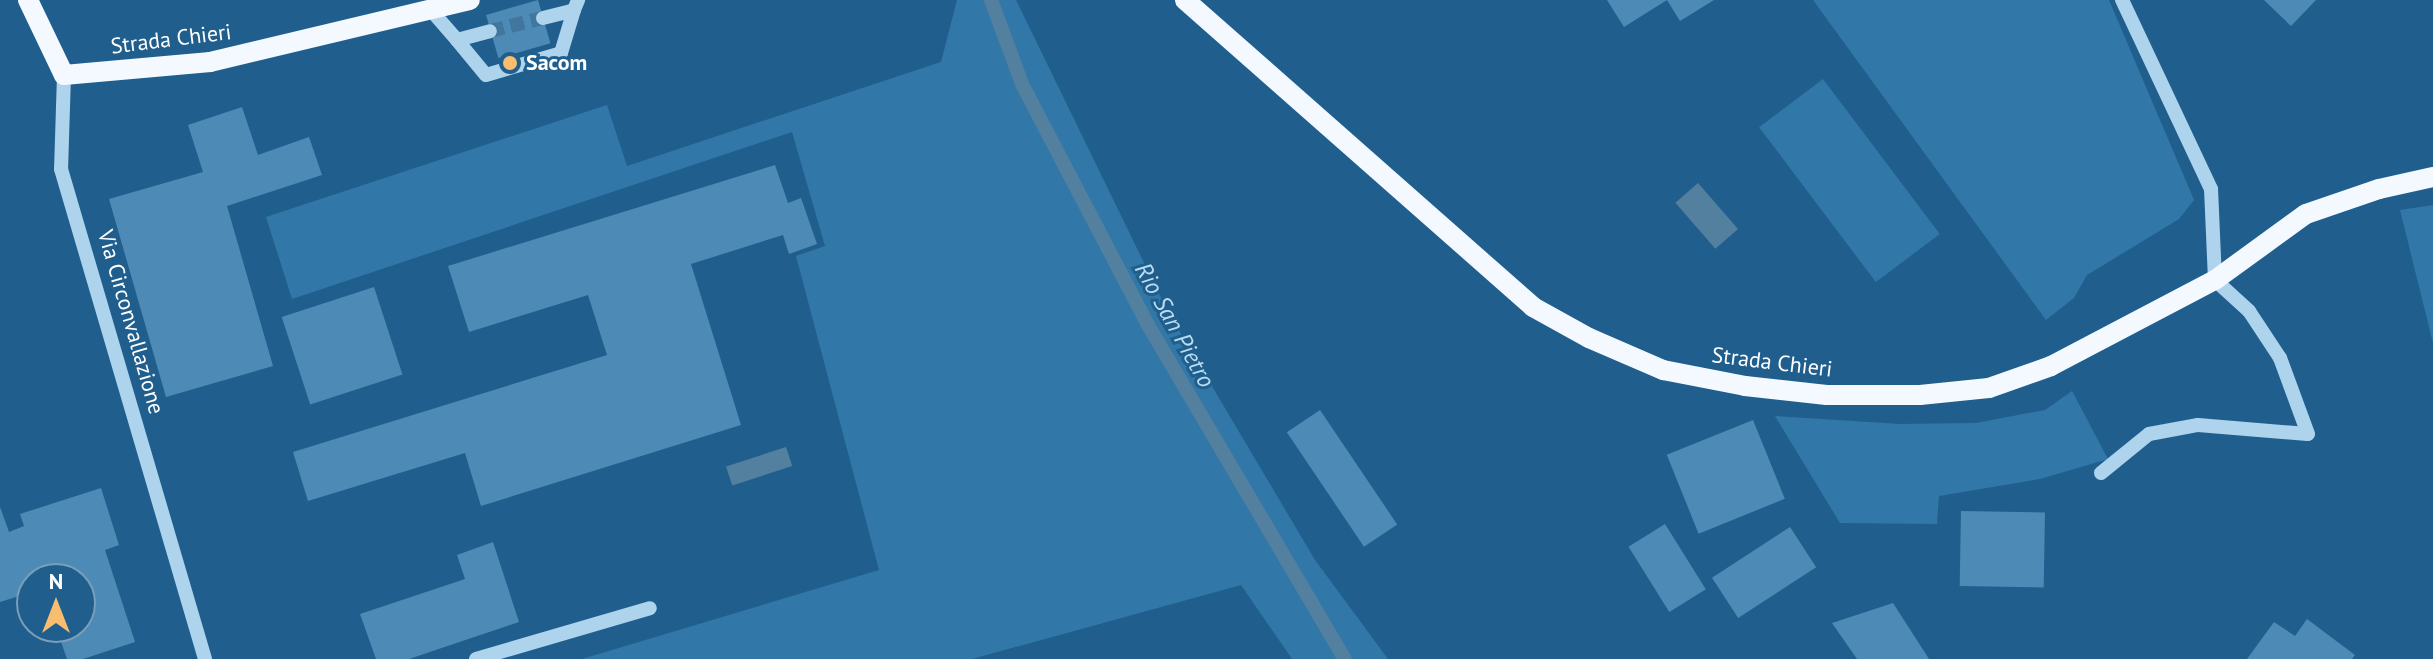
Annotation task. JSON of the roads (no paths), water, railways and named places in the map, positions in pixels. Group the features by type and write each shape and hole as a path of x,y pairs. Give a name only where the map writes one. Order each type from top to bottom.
{"main road":[{"name":"Via Circonvallazione","path":"28,0 64,75"},
{"name":"Strada Chieri","path":"64,75 210,62 470,0"},
{"name":"Strada Chieri","path":"1185,0 1533,307 1589,338 1663,370 1745,386 1827,395 1920,395 1989,388 2051,366 2215,280 2306,214 2379,189 2433,177"}],"street":[{"path":"2101,473 2149,434 2198,425 2308,434 2280,358 2249,311 2215,280 2211,189 2122,0"},
{"path":"430,9 486,75 561,53 576,5"},
{"path":"543,18 576,5"},
{"path":"457,40 490,31"},
{"name":"Via Circonvallazione","path":"64,75 61,169 205,659"},
{"path":"476,659 650,608"}],"waterway":[{"name":"Rio San Pietro","path":"991,0 1022,84 1148,325 1345,659"}],"tunnel":[{"path":"490,31 543,18"}],"place":[{"name":"Sacom","path":"510,63"}]}
